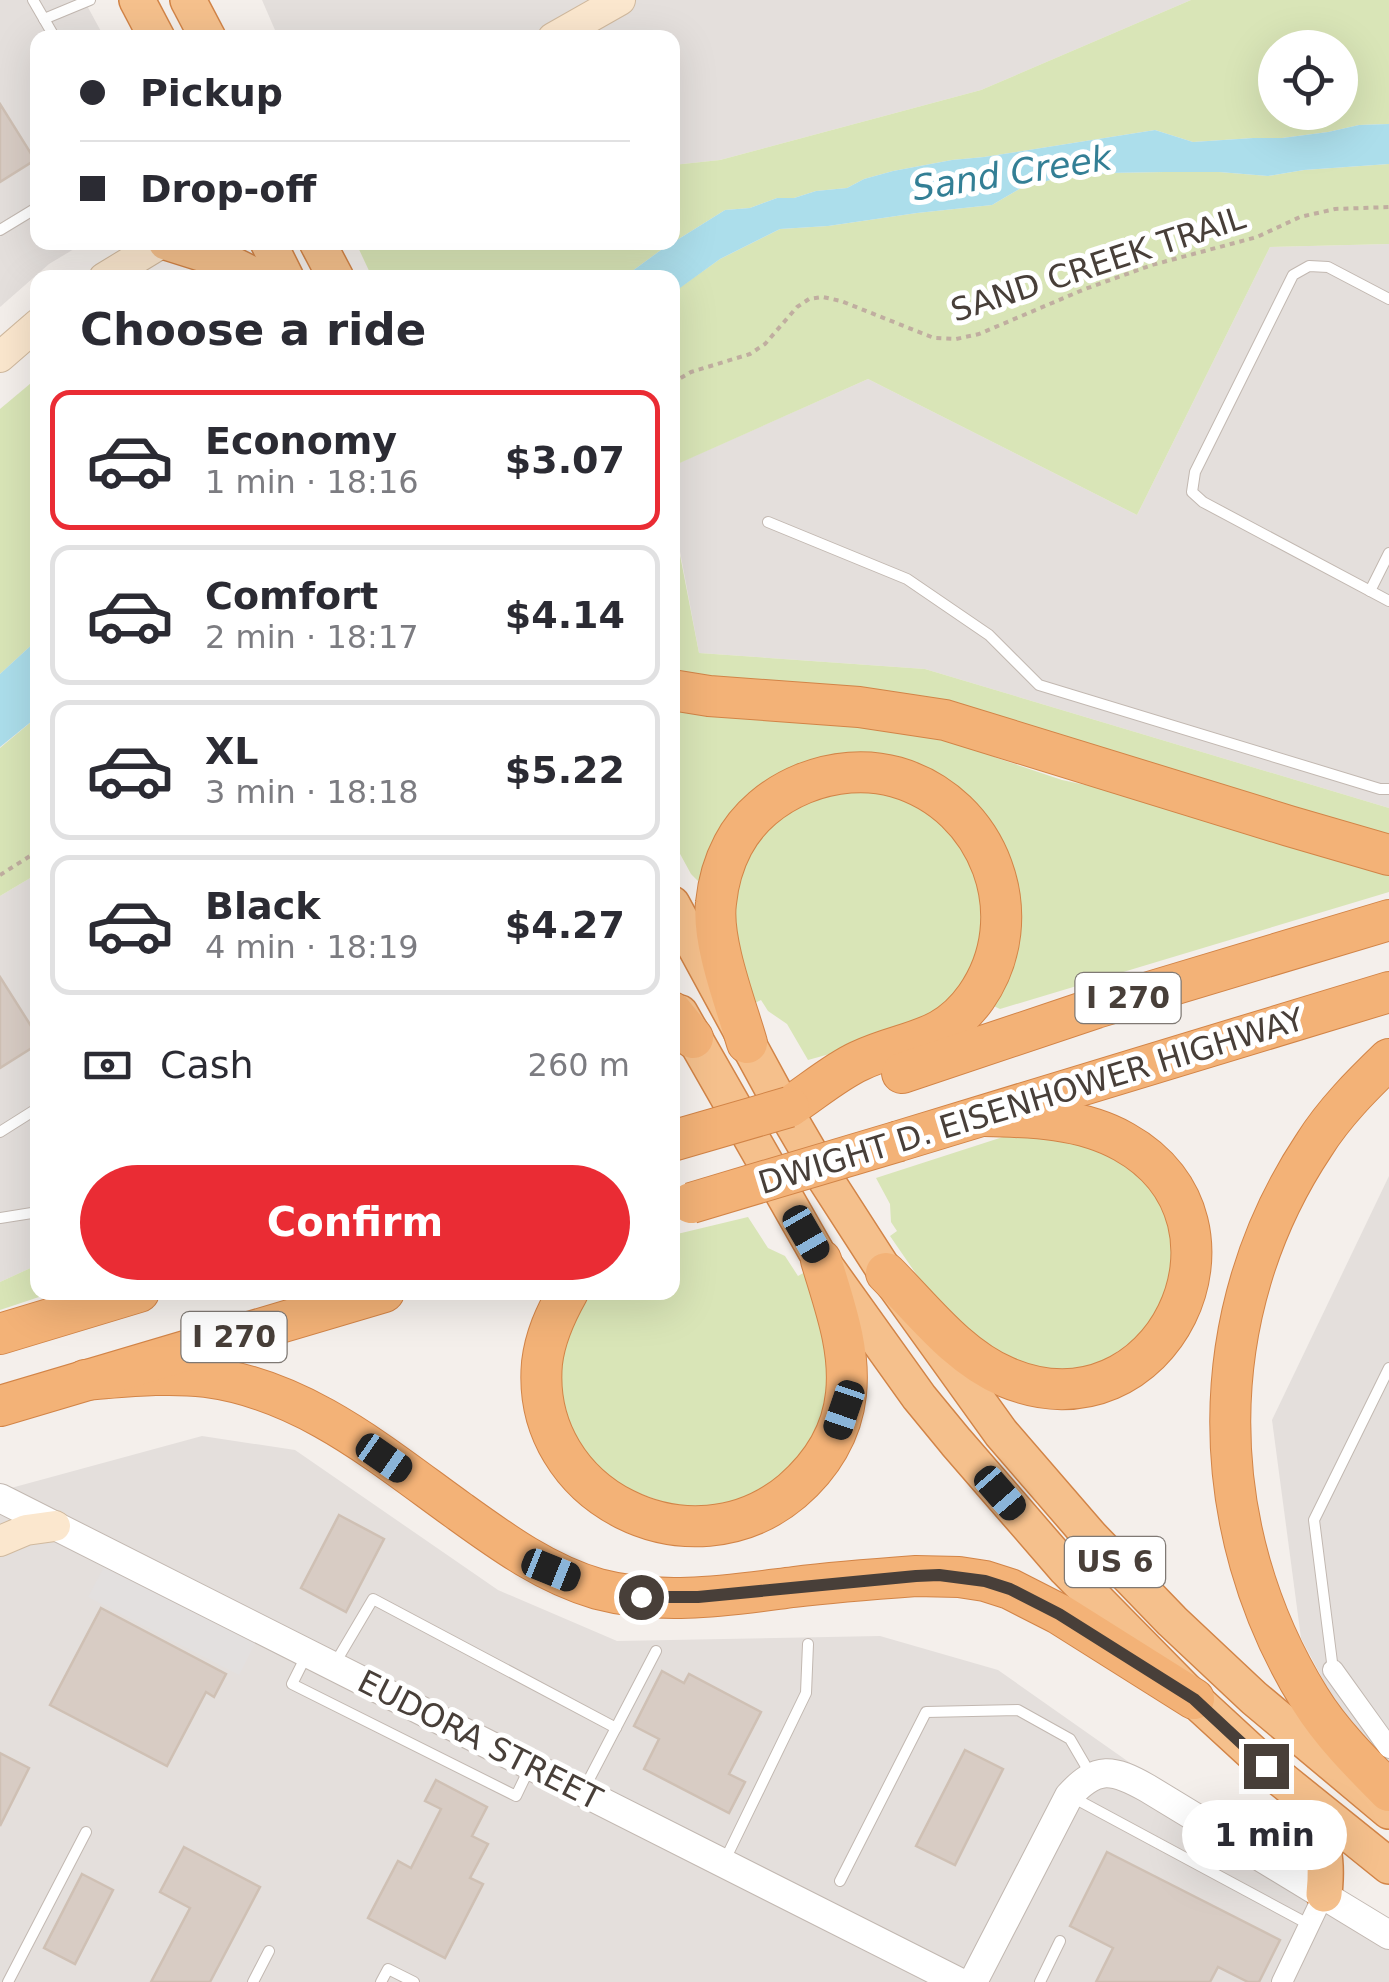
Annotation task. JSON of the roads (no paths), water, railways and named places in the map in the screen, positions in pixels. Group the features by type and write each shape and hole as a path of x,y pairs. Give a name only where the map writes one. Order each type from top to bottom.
{"highway":[{"path":"137,0 153,30"},
{"path":"188,0 204,30"},
{"path":"191,250 243,270"},
{"path":"680,691 859,707 945,720 1389,854"},
{"path":"747,1043 722,957 716,917 724,864 733,844 753,817 780,795 811,780 880,773 910,782 937,797 977,836 999,884 1003,919 994,966 964,1011 942,1032 864,1072"},
{"name":"US 6","path":"680,919 819,1169 886,1273 1001,1433 1090,1536 1172,1621 1254,1698 1389,1810"},
{"name":"DWIGHT D. EISENHOWER HIGHWAY","path":"680,1139 790,1107 864,1072 927,1066 1096,1008 1389,920"},
{"name":"DWIGHT D. EISENHOWER HIGHWAY","path":"680,1208 1389,992"},
{"name":"US 6","path":"683,1025 821,1260 956,1442 1066,1569 1194,1699 1266,1766 1389,1866"},
{"path":"1389,1059 1315,1142 1263,1240 1236,1337 1229,1397 1229,1443 1242,1533 1254,1578 1288,1662 1344,1744 1389,1791"},
{"path":"886,1273 963,1351 1008,1378 1048,1388 1094,1385 1117,1376 1156,1348 1176,1321 1188,1290 1192,1258 1188,1226 1168,1180 1148,1158 1123,1141 1062,1121 984,1116"},
{"path":"564,1300 554,1317 542,1363 546,1410 557,1443 575,1471 605,1498 660,1523 689,1527 737,1521 781,1500 814,1469 834,1437 846,1394 845,1348 821,1260"},
{"name":"I 270","path":"3,1333 112,1300"},
{"name":"I 270","path":"12,1402 357,1300"},
{"path":"85,1380 160,1375 207,1377 293,1401 353,1436 506,1545 594,1588 667,1598 916,1576 985,1581 1059,1614 1194,1699"},
{"path":"1266,1766 1302,1808 1322,1840 1326,1869 1317,1910"}],"main road":[{"path":"567,30 620,0"},
{"path":"118,270 151,250"},
{"path":"0,357 30,331"},
{"path":"0,1541 26,1530 56,1526"}],"street":[{"name":"EUDORA STREET","path":"0,1498 959,1982"},
{"path":"1333,1670 1389,1748"},
{"path":"974,1982 1069,1796 1082,1782 1100,1774 1125,1776 1147,1788 1317,1910 1389,1935"},
{"path":"1282,1982 1317,1910"}],"lane":[{"path":"33,0 51,30"},
{"path":"44,19 90,0"},
{"path":"0,230 30,211"},
{"path":"1389,299 1328,267 1309,266 1293,275 1195,472 1192,492 1203,502 1389,601"},
{"path":"768,522 907,579 989,635 1039,686 1389,789"},
{"path":"1370,591 1389,553"},
{"path":"0,1132 30,1113"},
{"path":"0,1218 30,1213"},
{"path":"1333,1670 1314,1520 1389,1368"},
{"path":"531,1766 516,1796 292,1684 320,1660 373,1600 616,1728"},
{"path":"723,1863 806,1692 808,1644"},
{"path":"582,1792 656,1651"},
{"path":"840,1880 926,1712 1018,1710 1070,1739 1100,1774"},
{"path":"1069,1796 1317,1910"},
{"path":"8,1982 86,1832"},
{"path":"1040,1982 1060,1942"},
{"path":"253,1982 269,1951"},
{"path":"381,1982 388,1969 414,1982"}],"water":[{"name":"Sand Creek","path":"1389,124 1389,164 1268,176 1164,172 1054,179 1021,188 992,205 780,229 720,259 680,288 680,270 634,270 661,250 680,250 680,238 725,210 847,188 893,171 1155,130 1193,142 1282,138 1358,130 1358,125"},
{"path":"30,646 30,723 0,747 0,674"}]}
